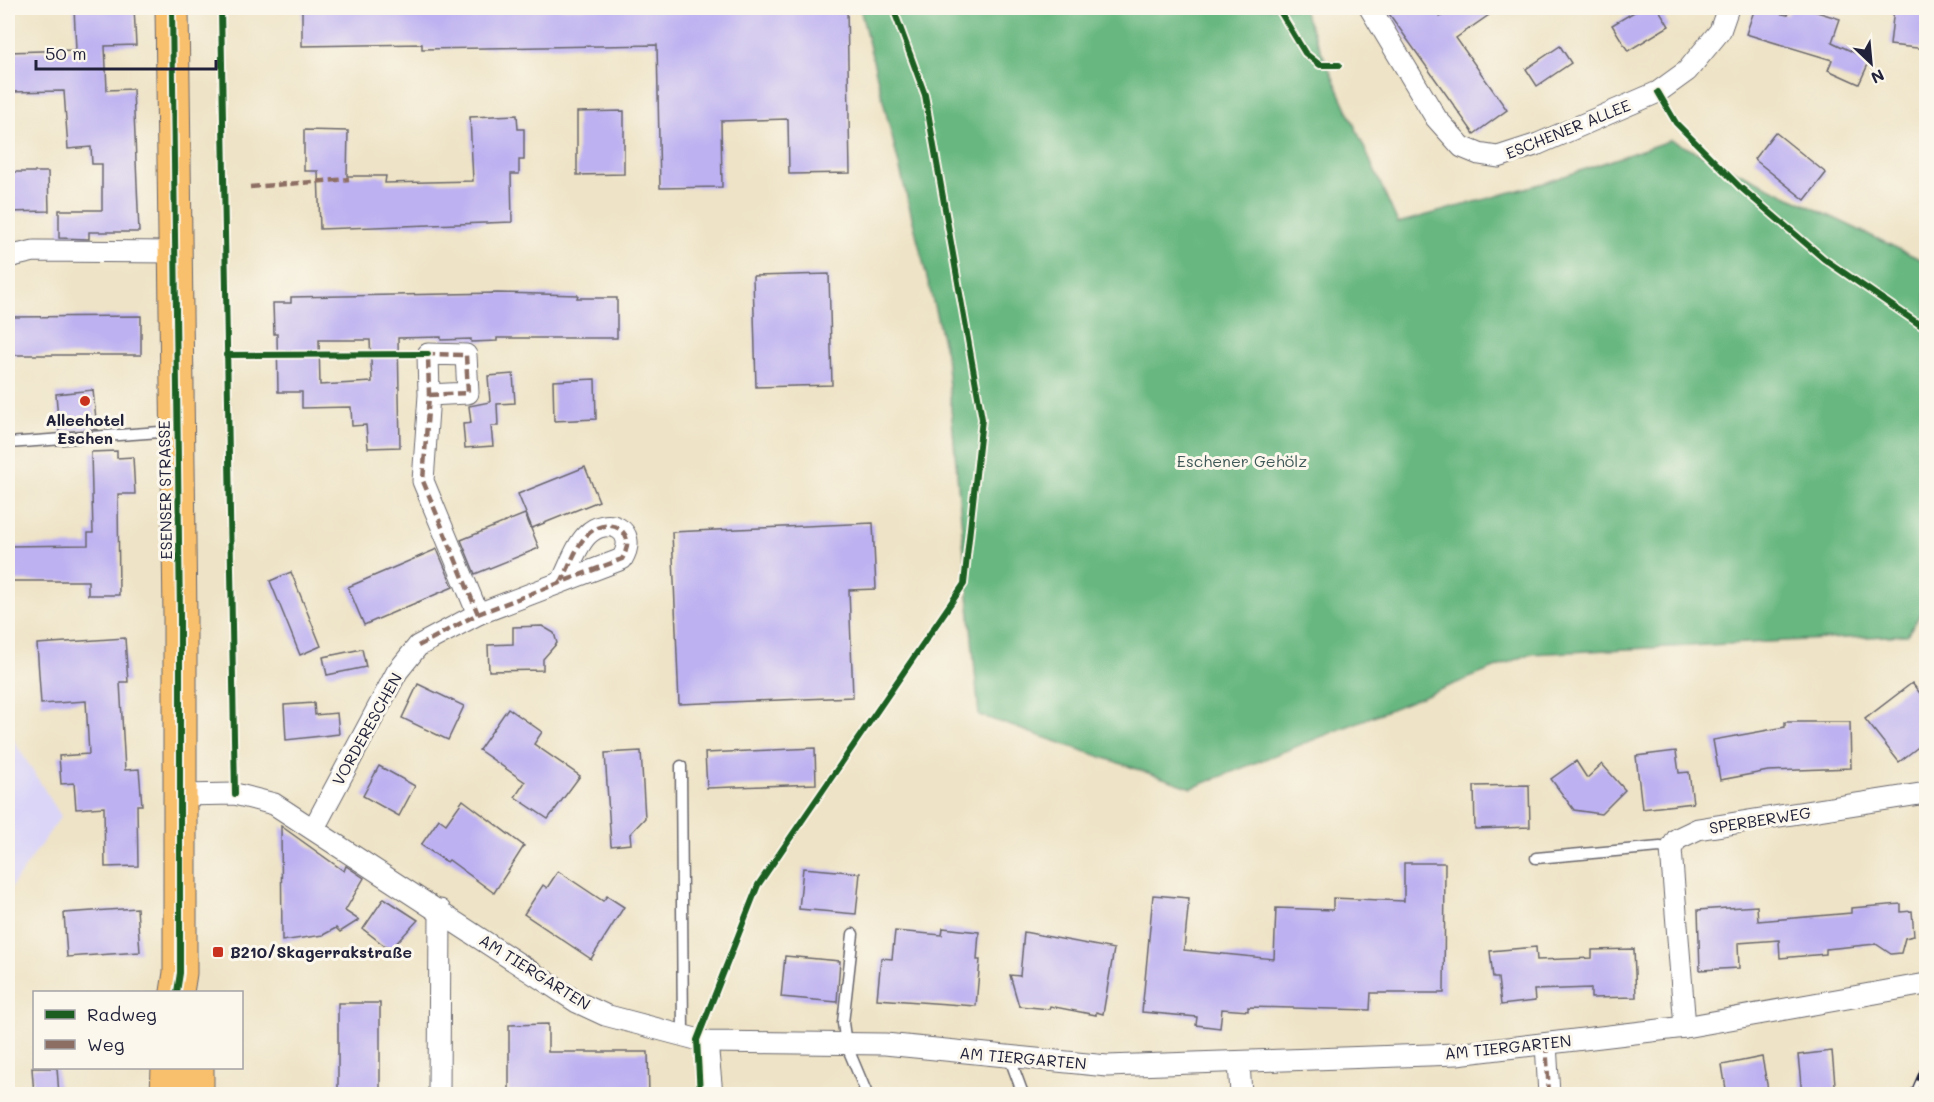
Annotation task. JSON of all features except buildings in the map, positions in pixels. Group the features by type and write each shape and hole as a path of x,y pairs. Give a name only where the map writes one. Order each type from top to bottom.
{"main road":[{"name":"ESENSER STRASSE","path":"172,8 178,431 181,986"},
{"path":"168,1069 168,1095"},
{"path":"197,1069 197,1095"}],"street":[{"name":"ESCHENER ALLEE","path":"1370,8 1436,118 1462,147 1479,154 1498,157 1538,144 1658,92 1687,71 1720,31 1728,8"},
{"path":"8,257 34,251 176,252"},
{"path":"429,395 423,481 478,614"},
{"name":"VORDERESCHEN","path":"314,828 397,672 418,646 478,614 562,581"},
{"name":"SPERBERWEG","path":"1671,849 1677,839 1698,829 1926,793"},
{"name":"AM TIERGARTEN","path":"180,795 235,794 274,804 578,1002 605,1015 707,1042 885,1044 1107,1066 1457,1054 1685,1028 1926,984"},
{"path":"1671,849 1685,1028"},
{"path":"439,1095 440,910"},
{"path":"707,1042 711,1095"},
{"path":"1546,1044 1549,1095"},
{"path":"1239,1063 1241,1095"}],"lane":[{"path":"8,443 178,431"},
{"path":"681,766 683,1036"},
{"path":"1536,858 1671,849"},
{"path":"853,934 843,1023 846,1044 867,1095"},
{"path":"1009,1056 1023,1095"}],"shaded area":[{"path":"8,731 61,816 8,892"}],"green space":[{"name":"Eschener Gehölz","path":"860,8 1302,8 1398,223 1544,183 1671,140 1926,262 1926,605 1907,635 1530,654 1192,788 979,715 946,354"}],"railway":[{"path":"1913,1094 1926,1064"}],"marked path":[{"path":"250,187 349,179"},
{"path":"429,395 468,393 466,355 428,354 429,395 423,481 478,614"},
{"path":"418,646 478,614 622,559 627,540 624,533 618,528 603,526 587,535 576,551 562,581"},
{"path":"1546,1044 1549,1094"}],"cycle path":[{"path":"172,8 180,616 180,973 177,991"},
{"path":"221,8 235,794"},
{"path":"700,1094 697,1040 758,885 964,584 982,419 925,95 893,8"},
{"path":"1278,8 1305,53 1320,65 1339,65"},
{"path":"1658,92 1676,123 1740,187 1824,259 1926,329"},
{"path":"226,355 428,354"}],"place":[{"name":"Alleehotel Eschen","path":"85,401"},
{"name":"B210/Skagerrakstraße","path":"218,952"}]}
